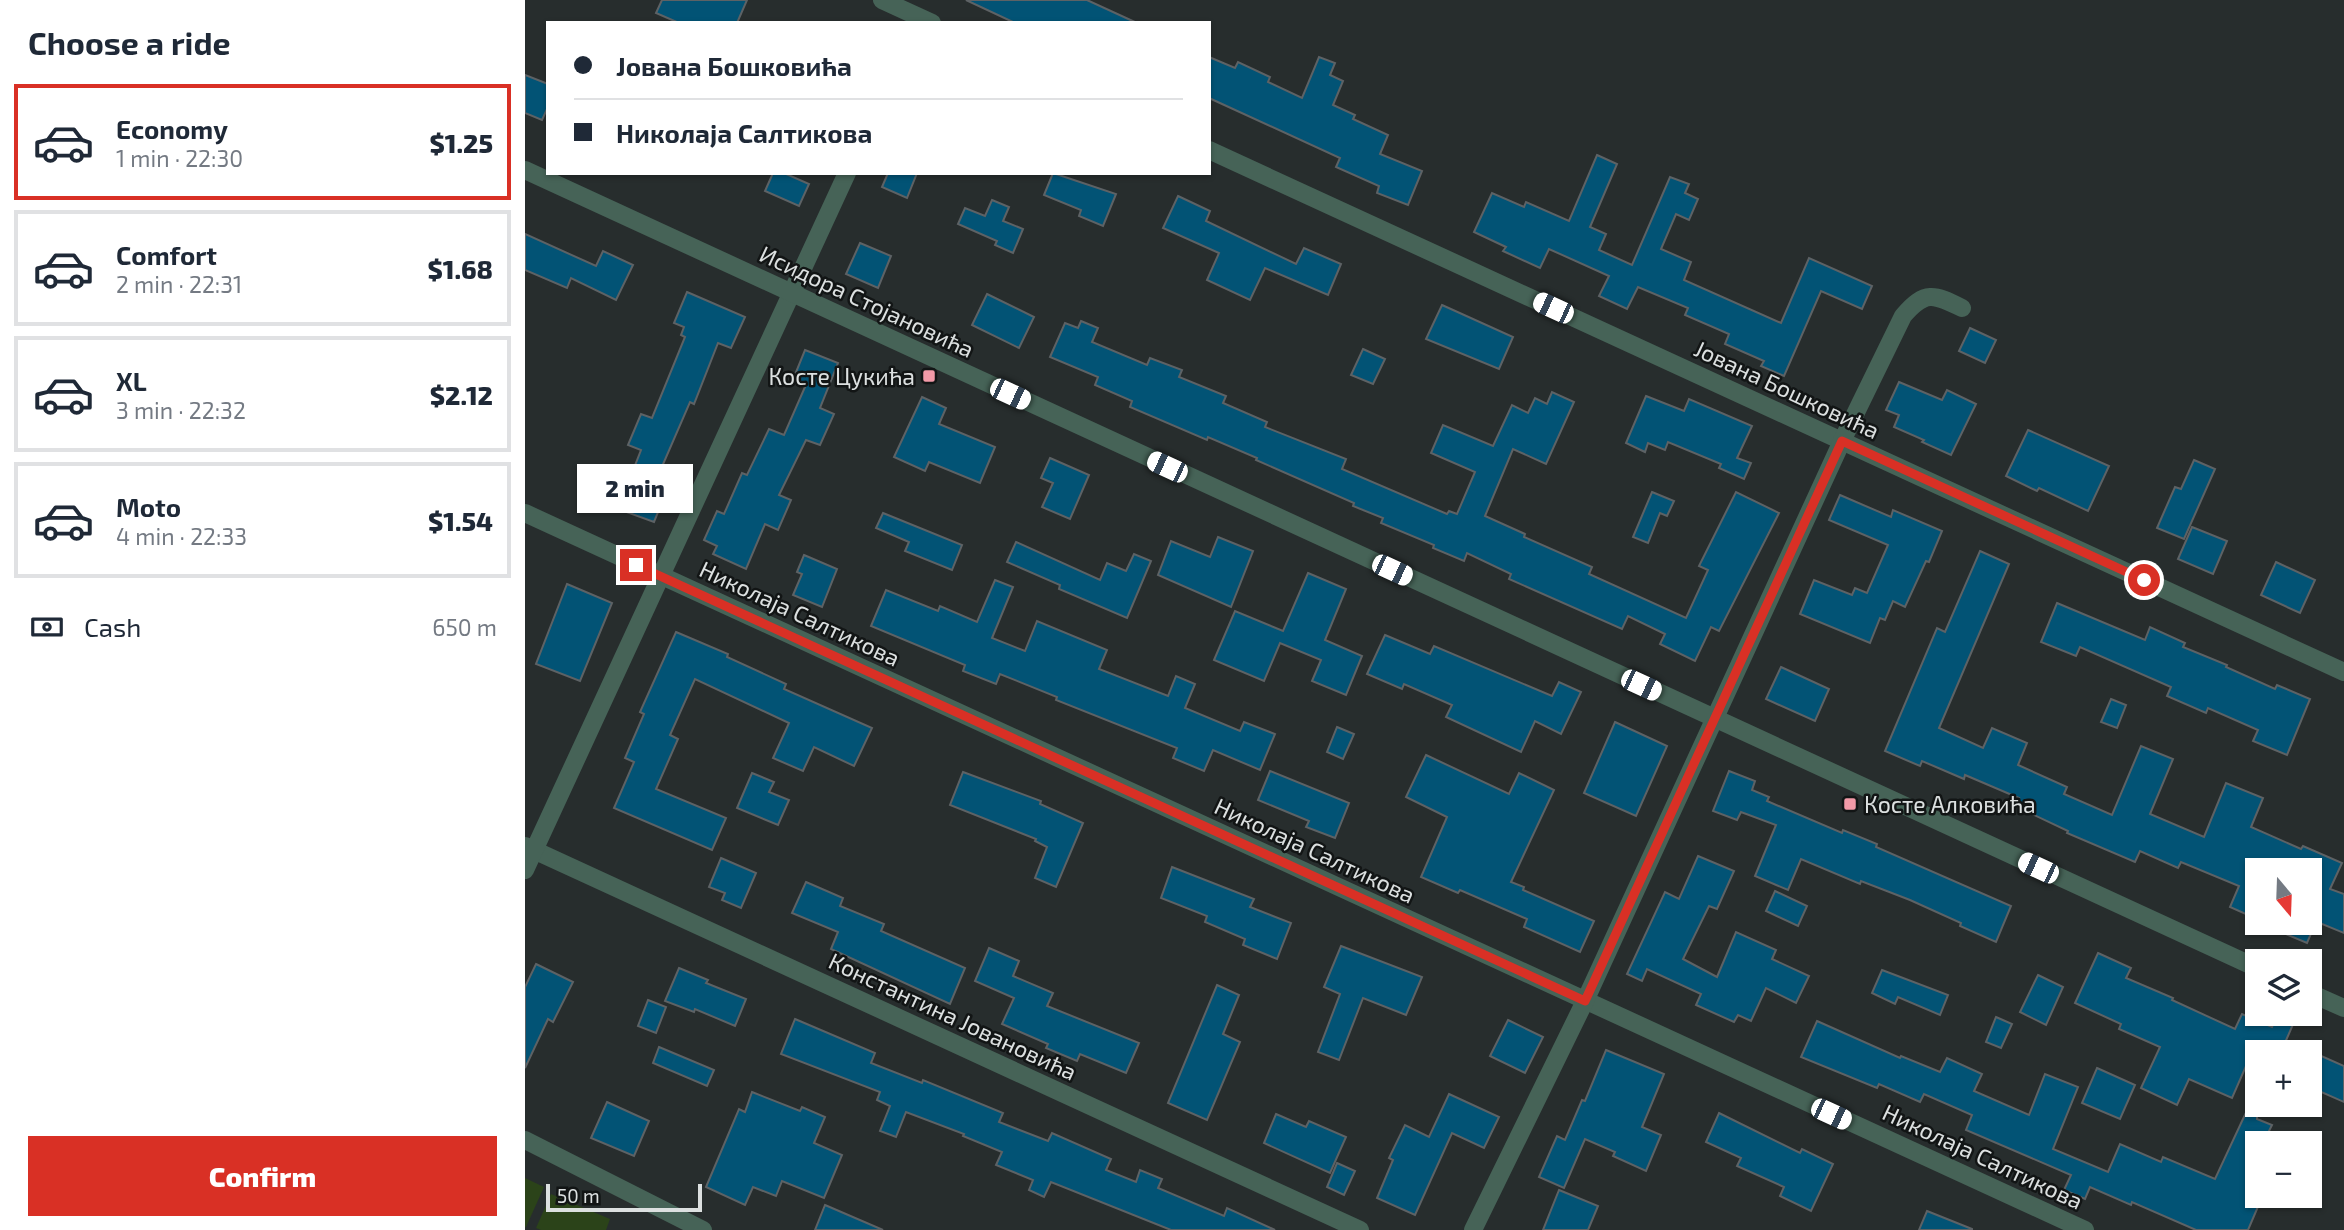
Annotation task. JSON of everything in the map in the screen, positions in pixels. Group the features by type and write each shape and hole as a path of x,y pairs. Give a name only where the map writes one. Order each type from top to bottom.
{"street":[{"path":"882,0 923,16"},
{"name":"Јована Бошковића","path":"1211,151 2344,672"},
{"name":"Исидора Стојановића","path":"525,170 2245,962"},
{"path":"525,870 530,848 662,576 846,175"},
{"path":"1473,1230 1585,1001 1842,441 1903,316 1919,299 1935,295 1962,308"},
{"name":"Николаја Салтикова","path":"525,513 2085,1230"},
{"name":"Константина Јовановића","path":"530,848 1360,1230"},
{"path":"2322,998 2344,1008"},
{"path":"525,1140 703,1230"}],"green space":[{"path":"525,1178 544,1187 526,1227 525,1227"},
{"path":"551,1194 610,1219 606,1230 536,1228"}],"building":[{"path":"662,0 747,0 738,21 674,21 656,13"},
{"path":"966,0 1087,0 1133,21 1011,21"},
{"path":"1319,57 1335,63 1330,75 1343,81 1333,105 1355,115 1353,119 1388,135 1380,154 1422,171 1408,205 1377,193 1379,186 1336,167 1340,158 1211,99 1211,58 1235,68 1238,62 1270,77 1268,82 1302,98"},
{"path":"525,75 546,83 546,111 542,120 525,113"},
{"path":"1597,155 1617,164 1590,227 1606,234 1599,250 1632,265 1670,177 1689,184 1685,193 1698,199 1689,220 1676,214 1661,249 1691,262 1684,280 1781,323 1809,258 1872,286 1862,309 1821,291 1784,376 1761,366 1764,361 1725,344 1729,334 1685,315 1688,308 1638,287 1627,309 1599,296 1609,276 1549,249 1540,268 1503,251 1506,247 1474,232 1492,193 1524,207 1526,202 1569,221"},
{"path":"772,175 789,175 809,184 799,206 765,191"},
{"path":"887,175 916,175 907,198 882,187"},
{"path":"1052,175 1116,194 1103,226 1079,216 1081,210 1044,195"},
{"path":"1178,196 1210,211 1206,221 1296,264 1304,248 1341,264 1328,295 1265,268 1250,300 1207,280 1219,253 1163,228"},
{"path":"992,200 1009,207 1003,221 1023,229 1013,253 995,245 997,241 958,224 965,208 985,216"},
{"path":"525,234 596,266 603,251 633,265 616,300 571,278 567,288 525,270"},
{"path":"860,243 891,256 878,288 846,274"},
{"path":"687,292 745,317 731,348 718,343 694,404 690,402 654,485 667,490 654,522 618,509 641,450 628,445 641,414 652,418 685,337 681,335 684,327 674,323"},
{"path":"987,294 1034,317 1019,348 972,325"},
{"path":"1442,305 1513,337 1499,369 1426,339"},
{"path":"1081,321 1098,328 1092,342 1147,365 1150,358 1182,370 1179,377 1226,396 1223,403 1267,422 1265,427 1346,459 1342,469 1447,514 1449,511 1457,514 1475,472 1431,453 1443,425 1493,446 1512,405 1528,413 1535,398 1547,404 1552,392 1574,402 1546,464 1513,449 1485,516 1525,534 1524,537 1592,567 1589,574 1686,618 1708,570 1699,566 1736,492 1779,513 1719,631 1711,627 1695,661 1660,644 1665,634 1628,616 1622,629 1509,579 1511,574 1467,553 1464,561 1433,548 1434,545 1381,523 1383,518 1353,506 1354,503 1256,460 1257,458 1130,407 1132,401 1095,385 1098,377 1050,357 1065,323 1078,328"},
{"path":"1970,328 1996,340 1985,363 1959,351"},
{"path":"1363,349 1385,359 1373,384 1351,375"},
{"path":"805,350 838,363 820,408 834,414 820,445 806,440 779,495 791,500 778,530 765,524 746,569 713,554 717,546 704,540 717,511 724,514 742,473 747,475 769,429 784,435 805,387 792,382"},
{"path":"1899,382 1942,400 1947,390 1976,404 1951,455 1894,427 1899,415 1886,410"},
{"path":"1646,396 1684,411 1689,399 1752,426 1737,458 1751,463 1744,479 1719,468 1721,464 1668,442 1665,450 1648,443 1645,452 1626,443"},
{"path":"922,397 946,408 939,424 995,447 980,483 929,462 925,471 894,457"},
{"path":"2028,430 2109,466 2088,511 2006,476"},
{"path":"1050,458 1089,475 1070,519 1042,507 1053,483 1041,478"},
{"path":"2194,460 2215,469 2184,539 2157,528 2175,487 2181,489"},
{"path":"1652,492 1674,501 1667,516 1660,513 1648,543 1633,537"},
{"path":"1840,495 1891,517 1893,510 1942,531 1905,607 1893,601 1885,620 1880,618 1870,643 1800,614 1814,580 1852,595 1855,588 1867,593 1888,545 1829,520"},
{"path":"883,513 962,545 952,570 905,551 909,542 876,528"},
{"path":"2192,527 2227,541 2213,574 2178,559"},
{"path":"1218,537 1253,551 1231,607 1158,575 1171,541 1210,557"},
{"path":"1016,542 1100,580 1107,563 1126,571 1134,554 1151,561 1127,618 1059,589 1060,585 1007,562"},
{"path":"1980,551 2009,564 1939,728 1983,748 1992,728 2027,743 2018,765 2067,787 2064,794 2112,815 2141,746 2173,759 2150,814 2204,837 2226,783 2263,798 2251,827 2342,863 2330,889 2344,894 2344,933 2322,924 2322,858 2245,858 2245,914 2230,907 2239,886 2181,862 2178,868 2140,851 2135,862 2067,833 2068,831 2015,806 2019,798 1965,775 1964,779 1922,761 1920,766 1885,751 1937,628 1945,632"},
{"path":"804,555 837,569 822,607 793,595 802,574 797,572"},
{"path":"2276,562 2315,580 2300,613 2261,595"},
{"path":"1308,573 1346,589 1325,640 1362,656 1346,695 1312,681 1321,660 1280,643 1264,681 1214,660 1235,611 1283,631"},
{"path":"995,580 1013,587 992,638 1025,651 1037,621 1107,650 1099,669 1168,696 1176,676 1195,684 1185,708 1240,731 1244,722 1275,734 1260,770 1213,750 1204,771 1173,758 1177,748 1056,700 1057,697 1000,674 996,684 963,671 965,665 871,626 886,590 938,611 940,606 977,622"},
{"path":"567,584 612,603 580,681 536,664"},
{"path":"2057,603 2145,640 2150,627 2185,643 2183,647 2227,665 2226,667 2275,689 2277,685 2310,699 2287,755 2253,741 2258,730 2208,708 2206,713 2167,696 2171,687 2080,647 2076,656 2041,642"},
{"path":"676,632 728,654 727,657 786,684 784,689 872,728 854,766 814,747 803,771 773,758 789,723 695,679 670,735 678,739 656,789 726,818 712,850 614,808 634,762 625,758 644,714 640,712"},
{"path":"1385,635 1430,654 1434,646 1552,696 1559,682 1581,692 1561,734 1535,721 1521,752 1446,717 1452,705 1404,684 1402,689 1367,674"},
{"path":"1781,667 1829,689 1815,721 1766,699"},
{"path":"2111,699 2126,705 2117,728 2101,722"},
{"path":"1615,722 1667,746 1636,816 1584,793"},
{"path":"1337,727 1354,734 1343,759 1327,752"},
{"path":"1426,755 1509,794 1519,773 1554,790 1511,882 1524,887 1523,890 1594,921 1580,952 1524,927 1527,919 1460,890 1458,893 1421,877 1447,817 1406,797"},
{"path":"1270,771 1349,803 1335,838 1306,827 1309,821 1258,800"},
{"path":"1729,771 1755,781 1752,790 1769,797 1767,801 1842,833 1843,830 1877,844 1876,847 2011,906 1996,942 1910,900 1861,881 1860,884 1801,859 1788,890 1755,876 1776,825 1741,812 1737,820 1713,811"},
{"path":"963,772 1041,801 1040,804 1083,823 1056,887 1035,878 1047,847 1035,841 1036,839 950,805"},
{"path":"752,773 774,782 769,792 789,800 778,825 737,808"},
{"path":"1698,856 1734,871 1717,909 1709,906 1683,959 1717,977 1736,932 1776,950 1772,959 1809,976 1796,1003 1766,988 1751,1021 1738,1015 1734,1022 1696,1005 1701,994 1647,969 1642,981 1627,974 1665,892 1679,899"},
{"path":"721,858 756,873 741,908 722,900 725,893 709,887"},
{"path":"1172,867 1254,899 1250,907 1291,923 1277,959 1243,945 1245,939 1205,922 1207,916 1161,898"},
{"path":"806,882 843,898 840,906 884,924 881,931 965,968 950,1004 831,949 838,932 792,913"},
{"path":"1775,891 1807,906 1798,926 1766,911"},
{"path":"2288,935 2310,935 2307,943"},
{"path":"1341,946 1422,977 1406,1015 1363,998 1339,1060 1318,1052 1340,994 1324,987"},
{"path":"989,948 1019,961 1013,976 1053,993 1047,1006 1139,1043 1126,1073 1080,1054 1077,1061 1046,1048 1048,1044 1002,1024 1014,998 975,981"},
{"path":"2098,953 2131,968 2126,978 2235,1029 2242,1014 2245,1015 2245,1026 2292,1026 2286,1040 2245,1040 2245,1068 2232,1098 2189,1079 2177,1105 2141,1088 2160,1047 2119,1029 2121,1024 2075,1003"},
{"path":"536,964 573,982 553,1022 548,1019 525,1068 525,987"},
{"path":"679,968 708,980 706,983 746,999 735,1026 695,1009 694,1012 665,1001"},
{"path":"1882,970 1948,995 1940,1015 1898,997 1895,1004 1872,993"},
{"path":"2038,975 2063,987 2046,1025 2020,1012"},
{"path":"1217,985 1239,995 1223,1034 1240,1042 1207,1120 1168,1103"},
{"path":"648,1000 666,1007 656,1033 638,1026"},
{"path":"1996,1017 2012,1024 2001,1048 1986,1042"},
{"path":"795,1019 875,1053 871,1063 922,1083 923,1080 1003,1113 999,1122 1048,1141 1052,1133 1111,1159 1106,1170 1136,1182 1140,1170 1162,1179 1158,1188 1224,1216 1227,1208 1275,1230 1171,1230 1051,1182 1044,1197 1029,1190 1033,1180 996,1165 1002,1152 906,1112 896,1137 880,1131 890,1106 877,1100 880,1092 781,1054"},
{"path":"1508,1020 1543,1037 1525,1073 1490,1056"},
{"path":"1817,1021 1900,1058 1901,1056 1940,1072 1947,1058 1982,1074 1974,1091 2029,1115 2045,1074 2078,1087 2053,1149 2108,1172 2120,1144 2161,1162 2163,1157 2215,1179 2245,1115 2245,1117 2257,1117 2272,1125 2269,1131 2245,1131 2245,1208 2257,1208 2248,1230 2196,1230 2090,1187 2085,1199 2064,1190 2071,1175 1966,1130 1972,1115 1924,1094 1920,1102 1879,1084 1877,1088 1801,1057"},
{"path":"659,1047 714,1070 707,1086 653,1063"},
{"path":"1606,1050 1664,1074 1642,1127 1661,1135 1646,1171 1613,1156 1615,1152 1585,1139 1564,1188 1539,1177 1557,1136 1565,1140"},
{"path":"2322,1056 2344,1066 2344,1102 2322,1092"},
{"path":"2097,1068 2135,1085 2120,1119 2082,1103"},
{"path":"752,1092 800,1111 802,1107 825,1117 814,1143 842,1155 824,1198 782,1181 776,1196 753,1187 745,1205 706,1187 739,1109 745,1112"},
{"path":"1449,1094 1499,1117 1484,1148 1452,1133 1415,1215 1377,1198 1393,1160 1389,1158 1405,1125 1429,1137"},
{"path":"607,1102 649,1121 634,1156 591,1138"},
{"path":"1719,1113 1800,1153 1802,1149 1833,1164 1811,1211 1780,1196 1784,1187 1737,1166 1741,1158 1706,1142"},
{"path":"1276,1114 1306,1127 1309,1121 1346,1137 1330,1173 1264,1143"},
{"path":"1337,1163 1355,1171 1344,1195 1327,1187"},
{"path":"1559,1190 1598,1206 1588,1230 1543,1230"},
{"path":"825,1205 883,1230 815,1230"},
{"path":"1927,1211 1972,1229 1972,1230 1919,1230"}],"place":[{"name":"Косте Цукића","path":"929,376"},
{"name":"Косте Алковића","path":"1850,804"}],"route":[{"path":"636,565 1585,1001 1842,441 2144,580"}]}
